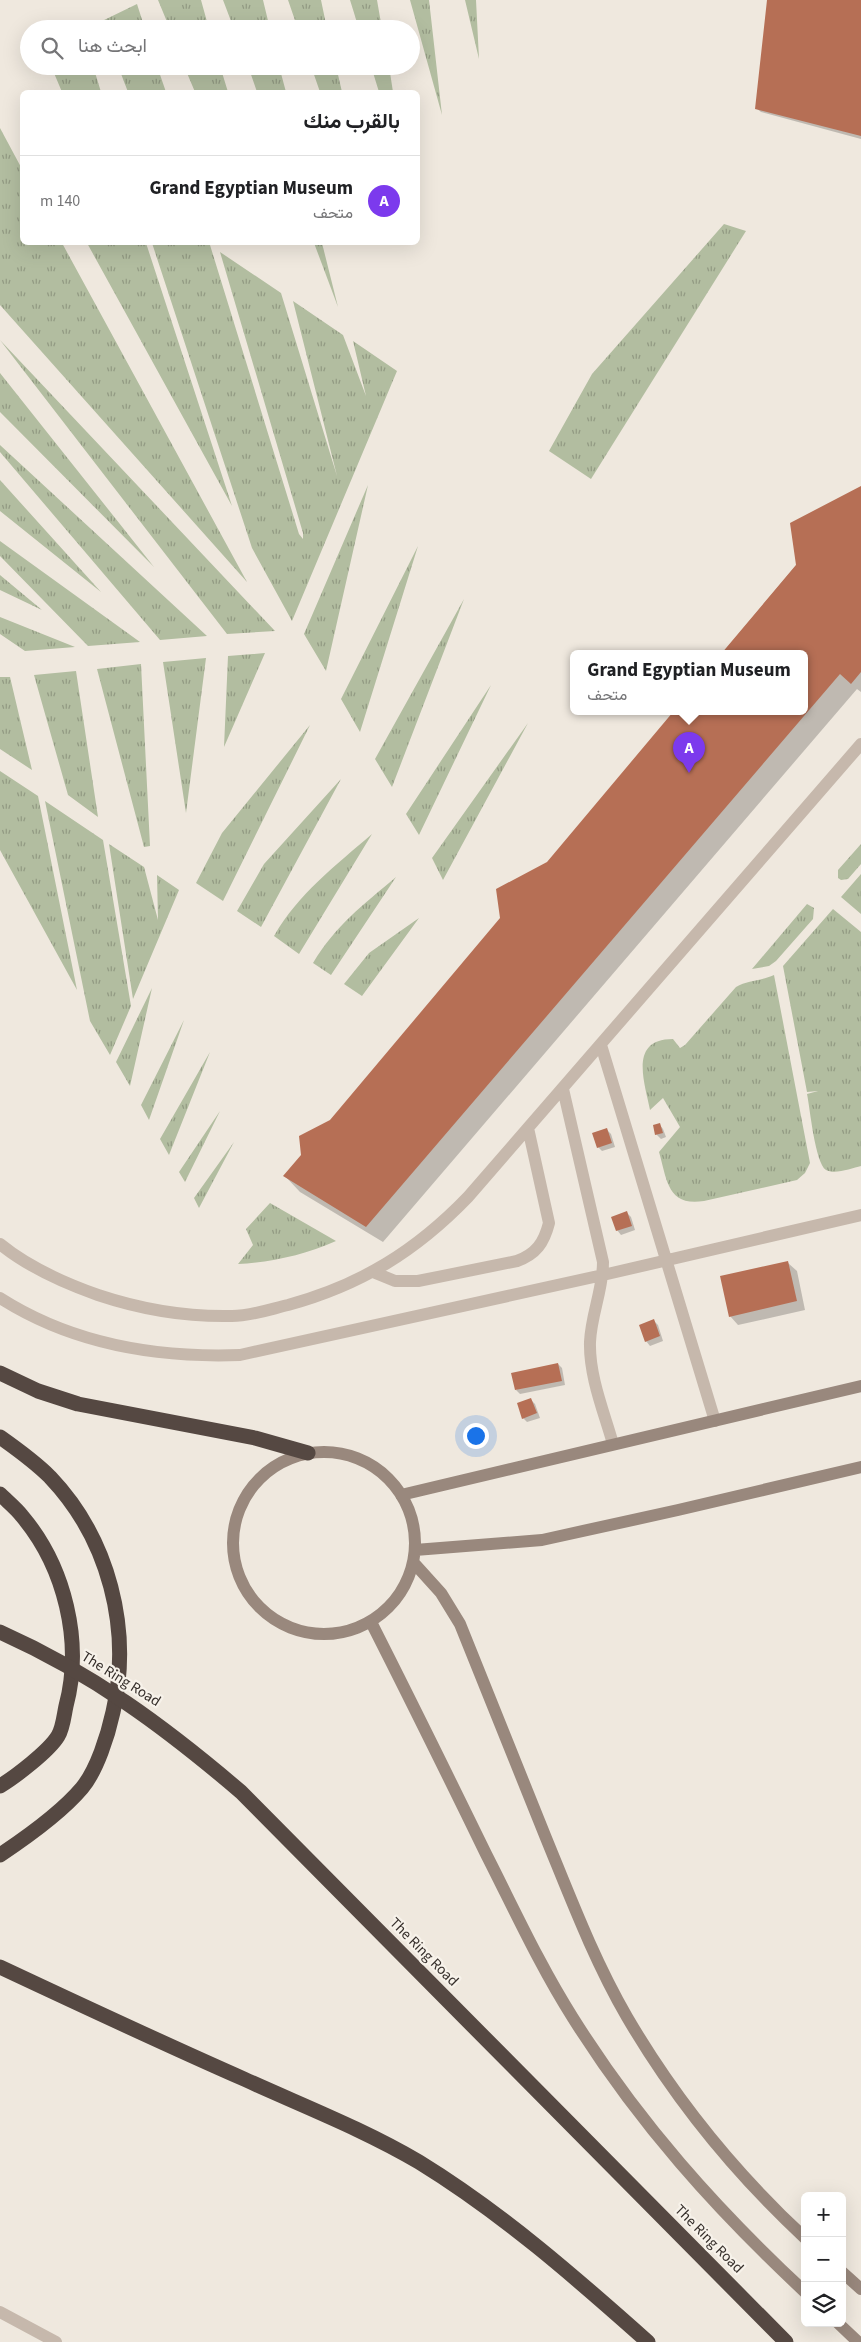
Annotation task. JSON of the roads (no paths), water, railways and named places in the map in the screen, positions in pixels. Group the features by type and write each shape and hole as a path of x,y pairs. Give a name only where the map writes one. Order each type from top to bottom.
{"highway":[{"path":"0,1373 38,1391 78,1404 255,1438 308,1453"},
{"path":"0,1437 25,1454 50,1477 71,1503 89,1531 103,1562 113,1594 119,1627 120,1661 117,1694 104,1742 82,1788 53,1815 0,1855"},
{"path":"0,1494 22,1516 48,1555 65,1598 72,1644 71,1681 58,1736 35,1760 0,1786"},
{"name":"The Ring Road","path":"0,1632 85,1675 140,1710 191,1749 241,1792 786,2342"},
{"path":"0,1968 245,2080 333,2117 418,2162 498,2215 574,2276 648,2342"}],"street":[{"path":"0,1244 41,1270 85,1290 116,1301 155,1310 196,1314 233,1316 270,1310 340,1288 373,1272 424,1240 447,1219 601,1046 861,744"},
{"path":"601,1046 715,1421"},
{"path":"563,1089 601,1249 603,1275 591,1331 590,1352 612,1444"},
{"path":"373,1272 395,1281 418,1281 516,1261 529,1256 539,1247 546,1236 549,1223 528,1128"},
{"path":"0,1298 41,1320 80,1335 119,1346 159,1353 200,1356 232,1355 603,1275 861,1215"},
{"path":"401,1495 861,1386"},
{"path":"326,1451 361,1460 390,1480 401,1495 412,1522 414,1556 405,1586 391,1606 372,1622 346,1632 320,1635 302,1632 285,1626 270,1617 246,1591 238,1575 233,1558 234,1522 245,1498 261,1476 275,1466 291,1457 326,1451"},
{"path":"414,1556 542,1540 678,1510 861,1466"},
{"path":"414,1556 441,1593 460,1624 589,1944 627,2017 671,2086 722,2152 804,2237"},
{"path":"372,1622 537,1956 573,2018 612,2077 666,2148 750,2241 801,2288"},
{"path":"846,2276 861,2289"},
{"path":"0,2312 56,2342"},
{"path":"842,2327 858,2342"}],"place":[{"name":"Grand Egyptian Museum","path":"689,773"}]}
